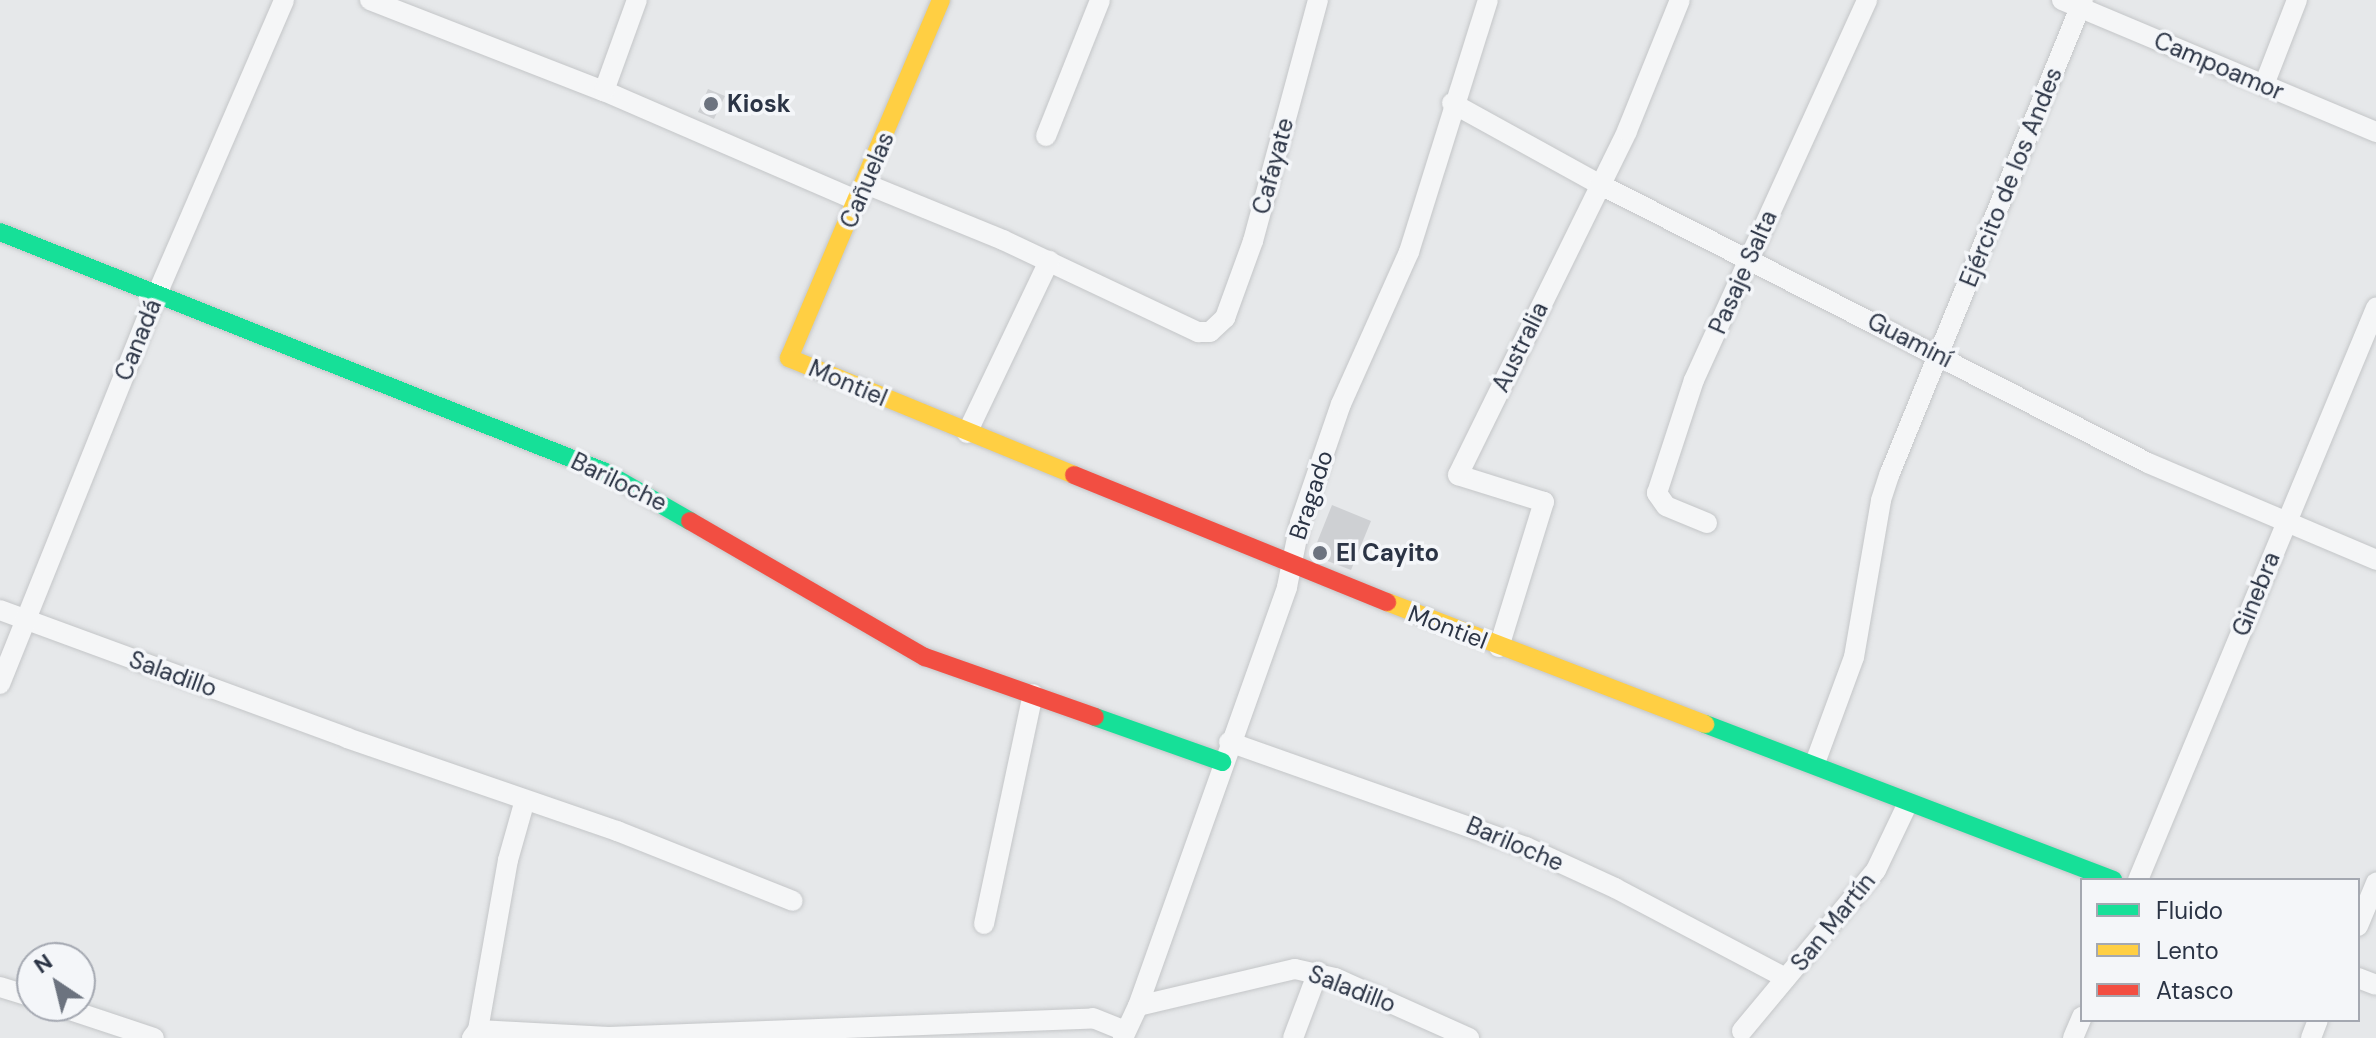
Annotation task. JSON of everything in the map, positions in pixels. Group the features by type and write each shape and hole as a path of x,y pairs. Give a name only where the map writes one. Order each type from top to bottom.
{"street":[{"name":"Canadá","path":"0,684 157,294 284,0"},
{"path":"370,0 862,193 1049,261 967,433"},
{"path":"604,91 637,0"},
{"name":"Cañuelas","path":"789,358 862,193 941,0"},
{"path":"1046,136 1100,0"},
{"name":"Cafayate","path":"1049,261 1198,332 1218,328 1253,241 1317,0"},
{"name":"Bragado","path":"1124,1035 1138,1006 1229,742 1287,587 1341,404 1409,252 1452,103 1488,0"},
{"name":"Australia","path":"1499,647 1544,502 1458,475 1627,131 1680,0"},
{"name":"Pasaje Salta","path":"1707,523 1666,506 1657,493 1694,380 1867,0"},
{"path":"2264,85 2297,0"},
{"name":"Campoamor","path":"2075,3 2376,132"},
{"name":"Ejército de los Andes","path":"1815,763 1854,657 1881,500 2075,3"},
{"name":"Guaminí","path":"1452,103 1599,184 2148,463 2376,560"},
{"name":"Bariloche","path":"0,232 603,471 925,657 1222,762"},
{"name":"Ginebra","path":"2139,878 2376,308"},
{"name":"Montiel","path":"789,358 1291,565 1499,647 1815,763 1908,803 2108,878"},
{"name":"Saladillo","path":"0,610 347,738 617,831 793,901"},
{"path":"984,924 1033,694"},
{"name":"Bariloche","path":"1229,742 1526,847 1615,888 1786,978"},
{"path":"525,800 508,860 475,1034 609,1037 1093,1018 1124,1035"},
{"name":"San Martín","path":"1742,1031 1876,870 1908,803"},
{"path":"2360,921 2376,883"},
{"name":"Saladillo","path":"1138,1006 1272,971 1318,972 1469,1038"},
{"path":"1293,1038 1318,972"},
{"path":"96,1019 154,1038"}],"building":[{"name":"Kiosk","path":"708,89 725,96 714,119 698,112"},
{"path":"1332,505 1371,521 1351,570 1312,555"}],"traffic: fast":[{"path":"0,232 603,471 690,521"},
{"path":"1095,717 1222,762"},
{"path":"1705,724 2108,878"}],"traffic: slow":[{"path":"941,0 789,358 1074,475"},
{"path":"1387,602 1705,724"}],"traffic: jam":[{"path":"1074,475 1387,602"},
{"path":"690,521 925,657 1095,717"}],"place":[{"name":"Kiosk","path":"711,104"},
{"name":"El Cayito","path":"1320,553"}]}
